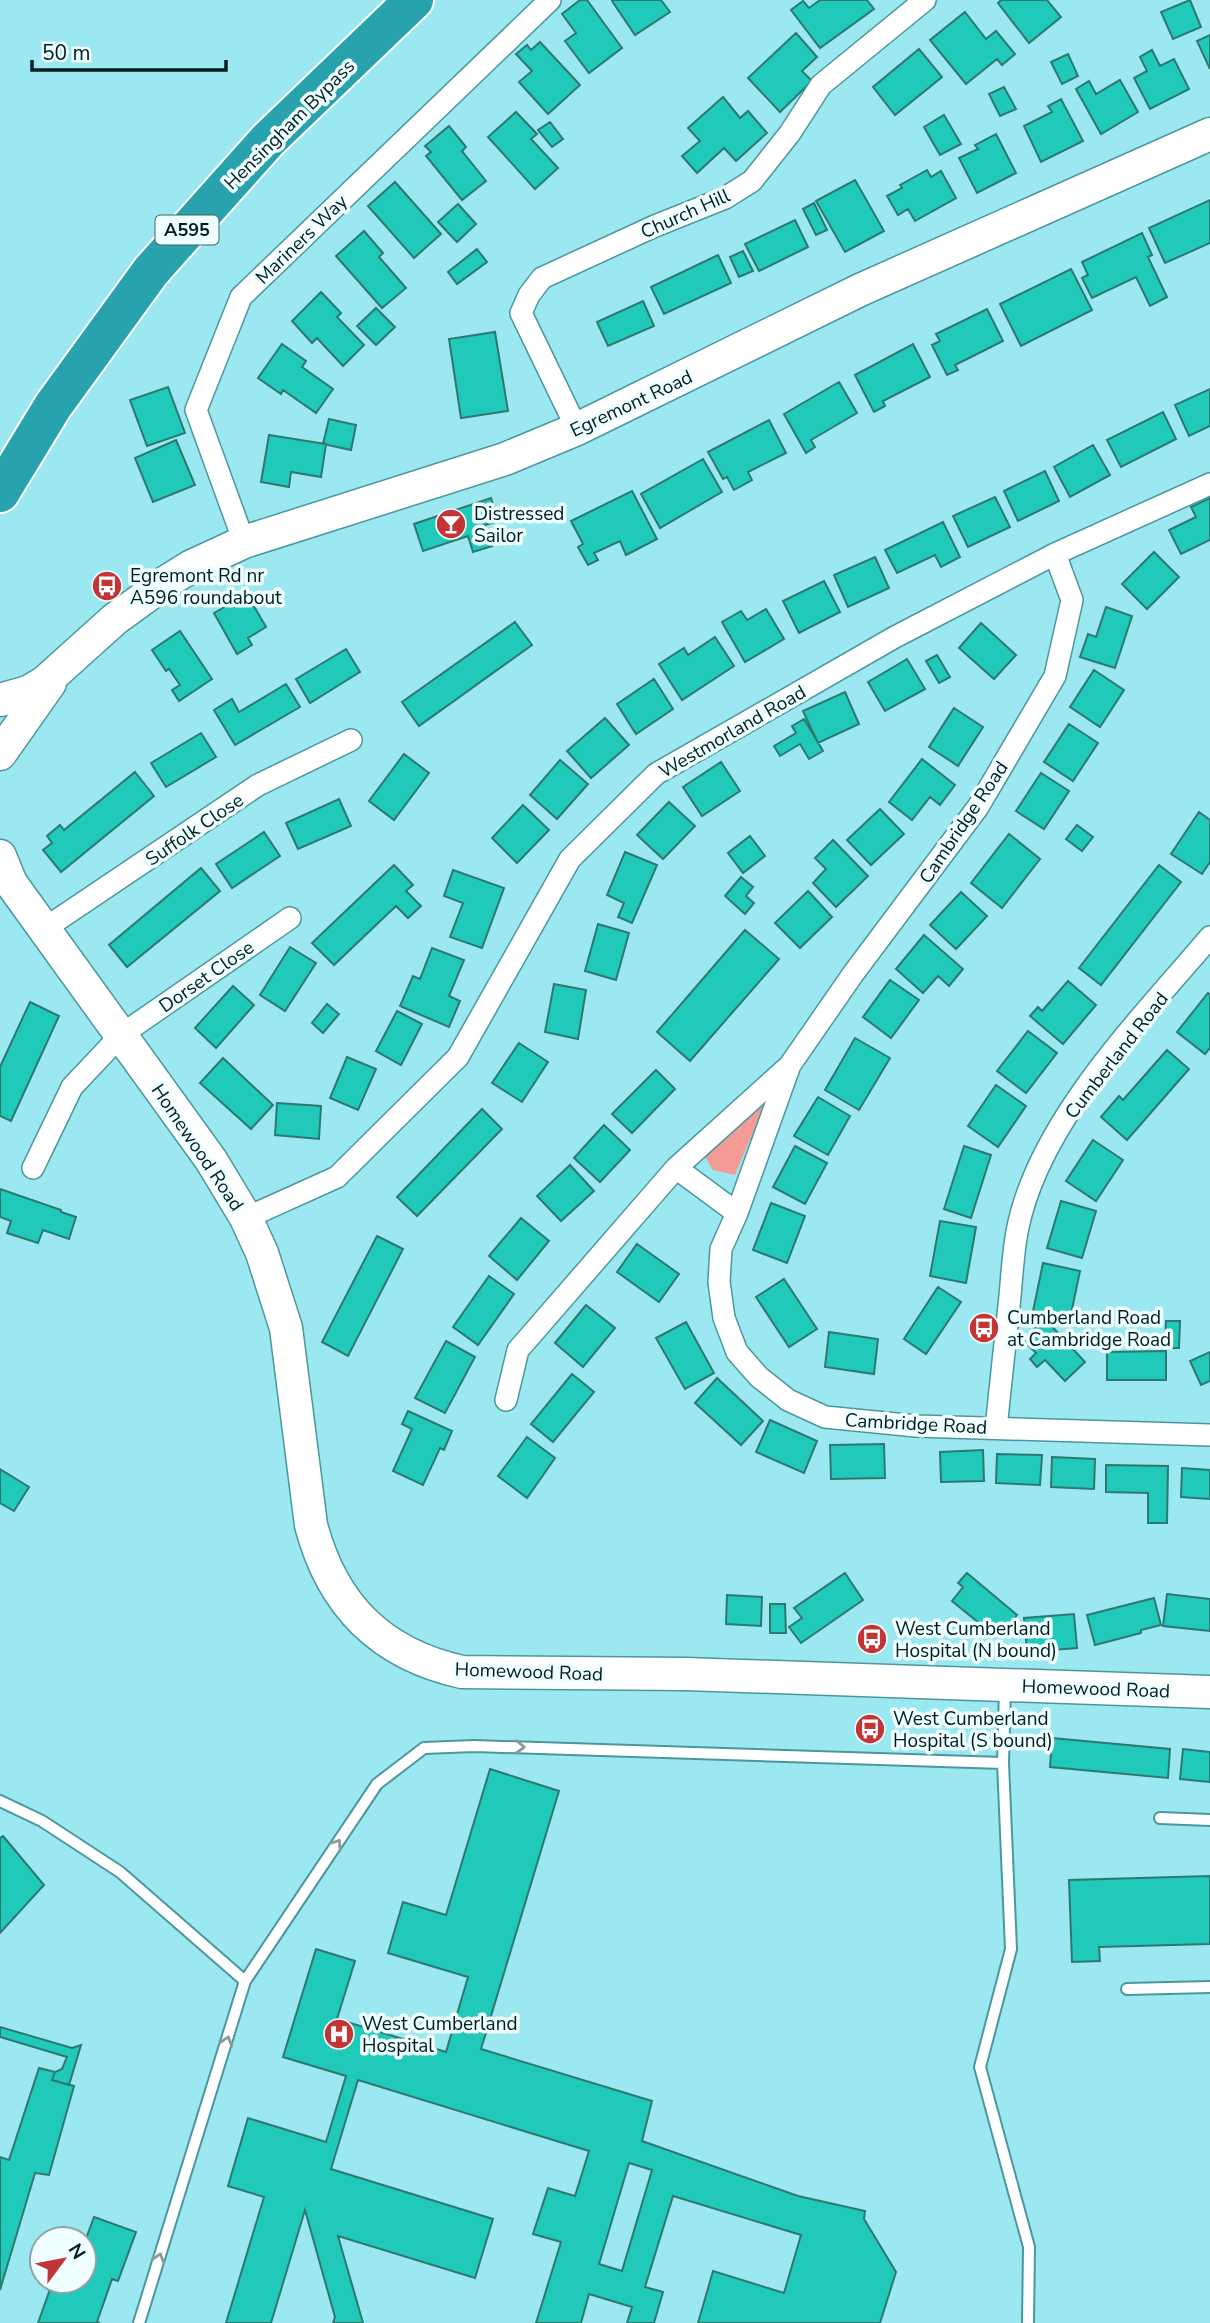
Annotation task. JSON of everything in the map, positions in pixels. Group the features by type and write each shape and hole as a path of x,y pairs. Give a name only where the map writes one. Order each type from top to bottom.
{"highway":[{"name":"Hensingham Bypass","path":"0,493 53,406 151,271 268,140 414,0"}],"street":[{"name":"Mariners Way","path":"244,542 196,410 241,297 550,0"},
{"name":"Church Hill","path":"577,429 521,313 529,295 542,278 655,226 724,198 752,181 790,133 821,85 925,0"},
{"name":"Egremont Road","path":"59,670 141,599 192,566 244,542 505,459 577,429 860,290 1210,134"},
{"name":"Westmorland Road","path":"246,1218 337,1177 458,1057 570,859 656,774 895,637 1055,554 1210,484"},
{"name":"Cambridge Road","path":"506,1399 518,1350 676,1168 789,1065 853,974 978,807 1055,676 1072,600 1055,554"},
{"path":"0,700 28,692 59,670"},
{"path":"0,754 59,670"},
{"name":"Suffolk Close","path":"44,929 258,785 351,740"},
{"name":"Homewood Road","path":"3,878 44,929 211,1160 246,1218 262,1253 286,1328 311,1525 317,1549 339,1593 372,1631 437,1667 462,1672 686,1674 1210,1692"},
{"name":"Dorset Close","path":"33,1168 72,1087 121,1035 290,918"},
{"name":"Cumberland Road","path":"996,1428 1017,1231 1034,1177 1060,1128 1088,1085 1138,1021 1210,937"},
{"name":"Cambridge Road","path":"789,1065 737,1213 721,1249 719,1282 724,1318 737,1352 759,1377 788,1400 825,1417 904,1425 1210,1435"},
{"path":"676,1168 737,1213"}],"lane":[{"path":"1005,1685 1003,1763 1011,1949 980,2067 1029,2247 1028,2323"},
{"path":"139,2323 245,1981 377,1784 424,1748 474,1746 1003,1763"},
{"path":"0,1801 42,1821 120,1871 245,1981"},
{"path":"1160,1818 1210,1821"},
{"path":"1127,1989 1210,1987"}],"shaded area":[{"path":"766,1101 735,1175 713,1170 705,1157"}],"building":[{"path":"580,0 587,0 622,48 589,73 565,41 576,33 562,14"},
{"path":"661,0 670,12 635,35 612,1"},
{"path":"820,0 867,0 874,9 820,48 791,10 803,1 809,8"},
{"path":"1001,0 1047,0 1061,17 1029,43 998,3"},
{"path":"1190,0 1201,27 1173,39 1161,12"},
{"path":"965,12 986,39 996,31 1015,54 1002,65 997,59 966,84 930,40"},
{"path":"796,33 817,57 802,71 812,81 780,112 748,78"},
{"path":"1210,35 1210,69 1197,41"},
{"path":"540,42 580,85 548,114 519,82 532,71 516,54 527,45 531,50"},
{"path":"919,49 942,77 895,115 873,87"},
{"path":"1152,50 1160,66 1174,59 1189,89 1150,109 1134,78 1147,71 1140,57"},
{"path":"1068,54 1078,76 1062,84 1051,62"},
{"path":"1120,80 1138,112 1101,134 1076,89 1089,81 1096,94"},
{"path":"1004,87 1016,109 1000,116 989,94"},
{"path":"723,97 740,118 748,111 767,133 736,161 724,148 697,173 682,156 700,141 688,128"},
{"path":"1061,99 1083,141 1041,162 1024,126 1052,112 1048,106"},
{"path":"516,112 537,134 531,139 558,168 535,189 488,137"},
{"path":"944,115 961,144 940,155 924,127"},
{"path":"550,122 563,139 552,147 538,130"},
{"path":"449,126 466,147 462,151 486,181 462,200 426,156 431,152 425,146"},
{"path":"996,134 1016,173 977,193 959,158 978,149 975,145"},
{"path":"927,170 931,177 941,171 956,198 915,221 908,209 898,215 887,196 902,188 900,185"},
{"path":"855,180 884,231 845,252 816,201"},
{"path":"395,182 441,234 414,258 368,206"},
{"path":"1210,200 1210,243 1165,263 1149,228"},
{"path":"814,203 827,230 816,235 803,209"},
{"path":"458,204 476,224 457,242 438,222"},
{"path":"795,220 808,247 759,271 745,244"},
{"path":"364,231 383,253 379,257 406,288 382,308 336,256"},
{"path":"1142,233 1152,255 1148,257 1167,297 1150,306 1136,277 1092,298 1082,278 1088,275 1082,262"},
{"path":"477,249 487,262 457,284 448,272"},
{"path":"743,251 753,271 739,277 730,257"},
{"path":"718,255 731,283 664,314 651,287"},
{"path":"1071,269 1092,310 1021,346 1000,304"},
{"path":"321,292 341,313 337,317 364,345 343,366 317,338 312,343 292,321"},
{"path":"643,301 654,326 608,346 597,322"},
{"path":"376,308 395,327 376,345 357,326"},
{"path":"987,309 1003,341 955,365 958,370 947,375 932,345 940,341 936,334"},
{"path":"495,332 508,411 461,418 449,339"},
{"path":"282,344 306,361 302,367 333,389 316,413 283,390 281,394 258,378"},
{"path":"913,344 930,377 883,401 885,406 874,412 855,375"},
{"path":"839,382 857,413 811,440 815,447 806,453 784,414"},
{"path":"168,387 185,433 147,446 130,400"},
{"path":"1210,389 1210,426 1189,436 1175,405"},
{"path":"1163,412 1176,439 1121,467 1107,440"},
{"path":"329,419 356,425 351,450 323,444"},
{"path":"769,420 786,453 748,472 752,480 734,490 727,477 723,479 708,452"},
{"path":"269,435 326,444 321,477 291,472 289,487 261,482"},
{"path":"176,440 195,485 153,502 135,458"},
{"path":"1093,445 1110,475 1070,497 1054,467"},
{"path":"703,459 722,492 660,528 641,494"},
{"path":"1045,471 1059,501 1018,521 1004,491"},
{"path":"632,491 657,539 626,555 620,541 594,553 598,560 588,565 578,547 583,544 571,521"},
{"path":"995,497 1010,527 968,547 953,516"},
{"name":"Distressed Sailor","path":"491,498 499,521 485,525 492,546 473,552 468,536 423,551 414,524"},
{"path":"1210,498 1210,540 1181,554 1169,530 1196,517 1191,507"},
{"path":"943,522 960,557 941,567 935,555 897,573 885,550"},
{"path":"1154,552 1179,577 1147,609 1122,584"},
{"path":"875,557 889,588 848,607 834,575"},
{"path":"824,581 840,612 799,633 783,601"},
{"path":"247,594 266,627 248,638 252,645 237,654 214,613"},
{"path":"1106,607 1132,616 1115,668 1080,657 1088,634 1096,637"},
{"path":"766,609 784,639 745,662 722,622 741,611 747,620"},
{"path":"515,622 532,645 419,726 402,702"},
{"path":"981,623 1016,655 994,679 959,648"},
{"path":"180,631 212,679 179,701 172,690 180,685 169,669 166,671 152,650"},
{"path":"715,637 734,666 682,700 659,664 684,648 688,655"},
{"path":"346,649 360,672 310,703 296,679"},
{"path":"937,655 950,677 939,683 926,661"},
{"path":"907,659 925,689 885,711 868,682"},
{"path":"1094,670 1124,690 1100,727 1070,707"},
{"path":"654,679 673,709 636,734 617,704"},
{"path":"286,684 300,707 235,745 214,710 232,699 239,712"},
{"path":"845,692 859,724 818,743 803,711"},
{"path":"954,708 983,727 958,766 929,747"},
{"path":"605,718 629,745 591,778 567,751"},
{"path":"804,719 823,751 809,759 800,744 780,756 774,746 796,733 792,726"},
{"path":"1069,724 1098,743 1073,781 1044,762"},
{"path":"201,733 216,757 166,787 151,763"},
{"path":"404,754 429,773 394,820 369,801"},
{"path":"922,759 955,785 940,805 930,797 912,820 889,802"},
{"path":"560,760 588,784 557,819 530,795"},
{"path":"721,762 740,791 702,816 683,787"},
{"path":"135,772 154,796 61,872 43,850 52,843 47,836 60,825 64,830"},
{"path":"1041,773 1069,791 1044,829 1016,811"},
{"path":"339,799 351,826 298,849 286,823"},
{"path":"669,802 695,826 663,859 637,835"},
{"path":"523,805 549,830 517,863 492,838"},
{"path":"880,809 904,834 871,865 847,840"},
{"path":"1199,812 1210,820 1210,862 1202,874 1171,854"},
{"path":"1077,825 1093,837 1082,851 1066,839"},
{"path":"264,832 280,856 232,888 216,864"},
{"path":"1009,834 1040,859 1002,908 971,883"},
{"path":"750,836 765,856 743,873 728,853"},
{"path":"833,840 868,876 836,907 813,883 826,869 815,858"},
{"path":"625,852 657,865 632,923 618,917 624,903 607,895"},
{"path":"394,865 413,885 406,891 421,906 408,918 396,906 334,965 312,943"},
{"path":"1159,865 1181,882 1101,985 1079,968"},
{"path":"201,868 220,891 127,967 109,945"},
{"path":"453,870 504,888 482,948 450,937 463,903 444,896"},
{"path":"741,877 753,887 746,896 754,903 745,914 725,896"},
{"path":"808,891 832,917 800,948 775,923"},
{"path":"961,892 987,916 956,949 930,925"},
{"path":"598,924 629,933 616,980 585,971"},
{"path":"745,930 779,959 690,1061 657,1032"},
{"path":"924,935 963,969 949,986 938,976 923,993 896,969"},
{"path":"290,947 316,963 285,1011 260,995"},
{"path":"432,948 464,960 449,996 460,1001 449,1027 400,1006 413,976 420,979"},
{"path":"890,980 919,1000 891,1038 863,1017"},
{"path":"1068,981 1096,1005 1063,1044 1030,1016 1038,1007 1042,1011"},
{"path":"554,984 586,990 578,1039 545,1032"},
{"path":"233,986 254,1005 216,1048 195,1028"},
{"path":"1208,993 1210,1048 1205,1054 1177,1032"},
{"path":"30,1002 59,1016 11,1121 0,1116 0,1067"},
{"path":"327,1004 339,1014 323,1033 312,1023"},
{"path":"397,1011 422,1024 401,1065 376,1051"},
{"path":"1028,1031 1057,1053 1026,1093 997,1071"},
{"path":"855,1038 890,1058 859,1110 825,1090"},
{"path":"519,1043 548,1062 522,1102 492,1083"},
{"path":"1167,1050 1189,1069 1127,1140 1101,1117 1119,1096 1123,1100"},
{"path":"347,1057 376,1069 358,1110 330,1098"},
{"path":"223,1058 273,1105 251,1129 200,1083"},
{"path":"656,1070 675,1089 632,1133 612,1114"},
{"path":"996,1085 1026,1106 998,1147 968,1126"},
{"path":"818,1097 850,1116 828,1155 794,1136"},
{"path":"277,1103 321,1106 319,1139 275,1135"},
{"path":"482,1109 502,1129 417,1216 397,1197"},
{"path":"604,1125 630,1150 600,1182 574,1158"},
{"path":"1093,1140 1123,1160 1096,1201 1066,1181"},
{"path":"795,1146 827,1163 805,1204 773,1187"},
{"path":"964,1146 991,1155 971,1218 944,1209"},
{"path":"570,1165 594,1191 561,1221 537,1196"},
{"path":"0,1189 76,1217 69,1239 43,1230 38,1243 7,1233 11,1221 0,1217"},
{"path":"1061,1201 1096,1211 1082,1258 1047,1248"},
{"path":"771,1203 805,1216 787,1263 753,1250"},
{"path":"521,1218 549,1241 517,1280 489,1256"},
{"path":"940,1221 976,1227 966,1283 930,1276"},
{"path":"377,1236 403,1249 348,1356 322,1342"},
{"path":"637,1244 679,1274 659,1302 617,1272"},
{"path":"1043,1263 1080,1271 1070,1319 1033,1311"},
{"path":"489,1276 514,1294 478,1345 453,1327"},
{"path":"784,1279 817,1329 789,1347 756,1297"},
{"path":"938,1287 961,1302 926,1354 904,1339"},
{"path":"586,1305 615,1328 583,1367 555,1343"},
{"path":"1045,1319 1085,1362 1065,1381 1045,1360 1037,1367 1030,1359 1036,1353 1023,1340"},
{"path":"1166,1321 1180,1321 1179,1348 1165,1348"},
{"path":"686,1322 714,1373 685,1389 656,1338"},
{"path":"829,1332 878,1339 874,1374 825,1367"},
{"path":"446,1341 475,1357 445,1413 415,1398"},
{"path":"1166,1351 1166,1380 1107,1380 1107,1352"},
{"path":"1210,1352 1210,1381 1201,1385 1190,1361"},
{"path":"572,1374 594,1392 553,1442 531,1424"},
{"path":"717,1378 763,1421 741,1445 695,1403"},
{"path":"408,1411 452,1431 444,1450 440,1448 423,1485 393,1471 412,1429 402,1424"},
{"path":"770,1420 817,1441 804,1473 756,1452"},
{"path":"527,1437 555,1458 527,1498 498,1476"},
{"path":"884,1444 885,1478 831,1479 830,1445"},
{"path":"983,1450 984,1481 941,1482 940,1452"},
{"path":"997,1454 1042,1455 1040,1485 996,1483"},
{"path":"1052,1457 1095,1459 1094,1489 1051,1487"},
{"path":"1106,1465 1168,1466 1167,1523 1148,1523 1148,1493 1106,1492"},
{"path":"1182,1468 1210,1470 1210,1499 1181,1497"},
{"path":"0,1469 29,1487 14,1511 0,1503"},
{"path":"845,1573 863,1600 801,1643 789,1627 802,1618 794,1608"},
{"path":"967,1573 1017,1615 995,1636 952,1601 963,1587 958,1583"},
{"path":"1167,1594 1210,1599 1210,1631 1163,1626"},
{"path":"727,1595 762,1597 761,1626 726,1624"},
{"path":"1154,1598 1161,1625 1095,1645 1087,1615"},
{"path":"770,1604 785,1604 786,1633 770,1633"},
{"path":"1074,1614 1077,1648 1027,1652 1024,1618"},
{"path":"1052,1738 1170,1749 1168,1778 1050,1767"},
{"path":"1183,1749 1210,1752 1210,1782 1180,1779"},
{"name":"West Cumberland Hospital","path":"490,1769 559,1791 481,2049 652,2101 642,2141 798,2196 865,2211 864,2219 896,2272 880,2323 698,2323 713,2271 784,2293 801,2235 673,2196 645,2287 663,2292 654,2323 627,2323 632,2307 589,2294 581,2323 536,2323 561,2242 533,2234 548,2188 575,2196 589,2151 358,2080 331,2169 493,2219 475,2278 338,2236 363,2323 333,2323 335,2317 305,2210 271,2323 226,2323 264,2197 228,2186 248,2118 326,2142 346,2076 283,2057 316,1949 355,1961 337,2019 446,2052 468,1977 388,1953 403,1902 446,1915","holes":["629,2163 652,2170 622,2271 599,2264"]},
{"path":"3,1836 44,1885 0,1933 0,1838"},
{"path":"1210,1876 1210,1944 1099,1947 1100,1961 1072,1962 1069,1880"},
{"path":"0,2027 72,2048 81,2045 69,2085 52,2080 55,2072 62,2069 67,2057 0,2037"},
{"path":"39,2068 55,2072 52,2080 74,2086 49,2175 35,2173 0,2290 0,2157 9,2160"},
{"path":"94,2217 136,2232 118,2281 112,2279 97,2322 100,2323 38,2323 48,2295 98,2295 98,2225 91,2225"}],"place":[{"name":"Distressed Sailor","path":"451,524"},
{"name":"Egremont Rd nr A596 roundabout","path":"107,586"},
{"name":"Cumberland Road at Cambridge Road","path":"984,1328"},
{"name":"West Cumberland Hospital (N bound)","path":"872,1639"},
{"name":"West Cumberland Hospital (S bound)","path":"870,1729"},
{"name":"West Cumberland Hospital","path":"339,2034"}]}
